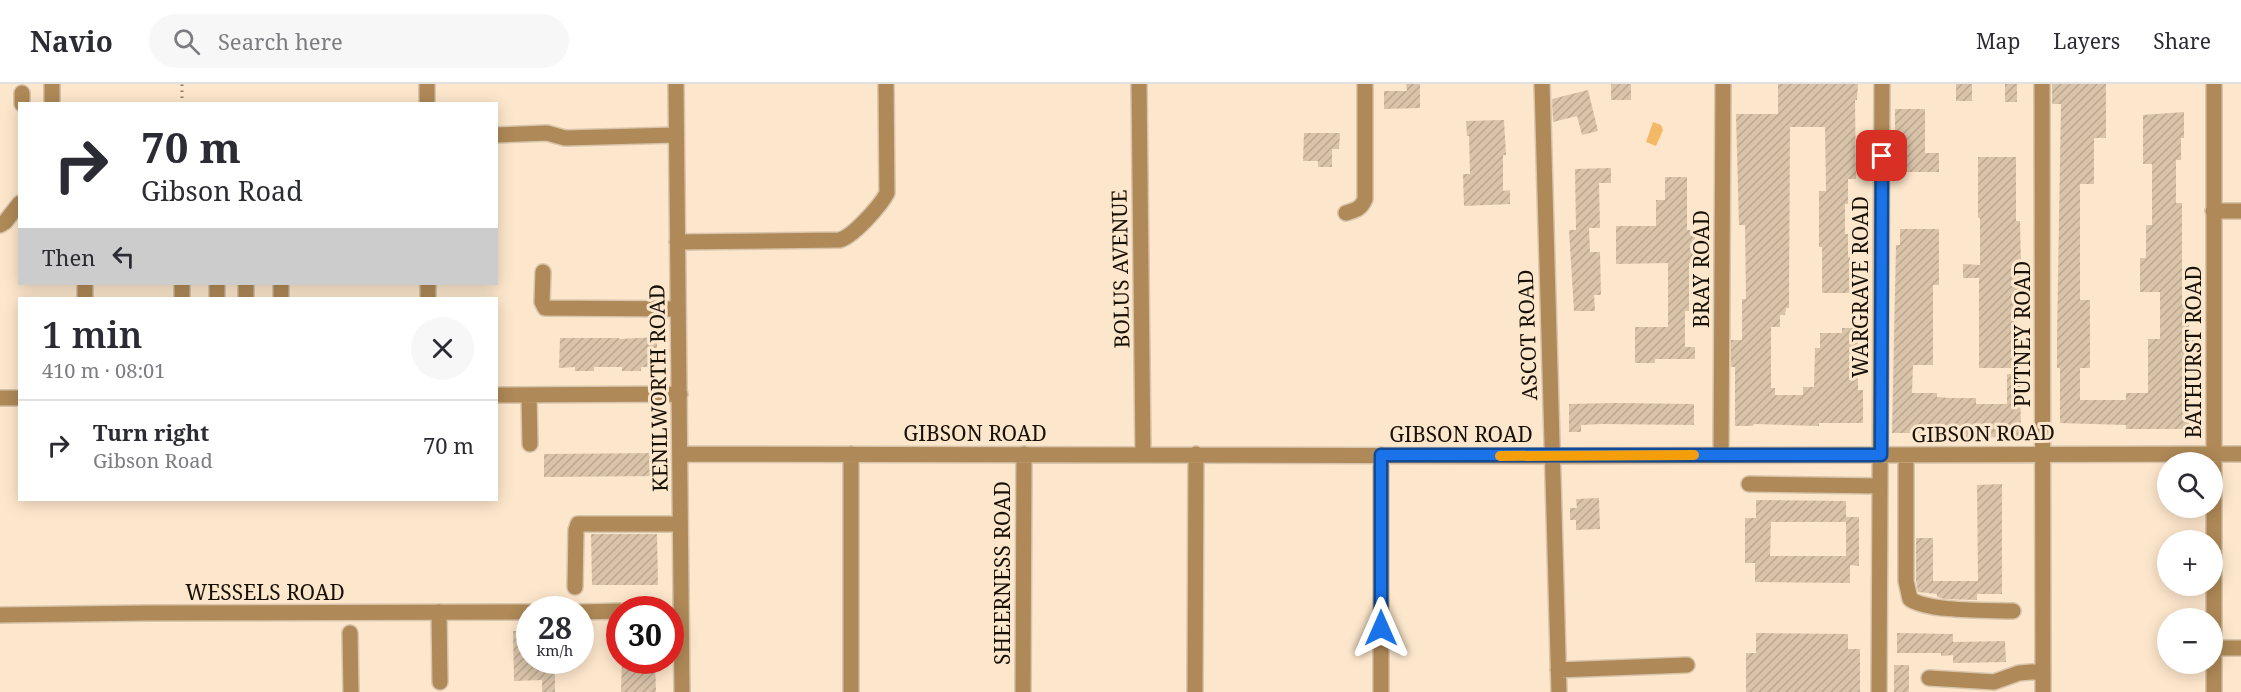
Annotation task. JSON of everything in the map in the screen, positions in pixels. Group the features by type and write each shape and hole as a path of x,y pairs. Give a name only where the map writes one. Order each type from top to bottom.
{"street":[{"path":"52,84 52,102"},
{"path":"427,84 427,102"},
{"name":"KENILWORTH ROAD","path":"676,84 681,454 677,596"},
{"path":"677,242 838,240 849,236 882,202 887,193 886,84"},
{"name":"BOLUS AVENUE","path":"1139,84 1143,454"},
{"path":"1346,213 1358,209 1365,199 1365,84"},
{"name":"ASCOT ROAD","path":"1542,84 1559,692"},
{"name":"BRAY ROAD","path":"1721,455 1722,84"},
{"name":"WARGRAVE ROAD","path":"1880,692 1882,84"},
{"name":"PUTNEY ROAD","path":"2042,84 2043,692"},
{"name":"BATHURST ROAD","path":"2214,84 2214,452"},
{"path":"498,135 547,133 565,138 676,135"},
{"path":"0,225 18,206"},
{"path":"2213,211 2241,211"},
{"path":"543,272 542,302 545,308 678,309"},
{"path":"529,394 530,444"},
{"path":"498,395 680,394"},
{"path":"0,398 18,398"},
{"name":"GIBSON ROAD","path":"681,454 1552,456 2157,454"},
{"path":"851,454 851,692"},
{"name":"SHEERNESS ROAD","path":"1023,692 1024,454"},
{"path":"1195,692 1196,454"},
{"name":"GIBSON ROAD","path":"2223,454 2241,454"},
{"path":"1381,455 1381,692"},
{"path":"1906,455 1906,581 1910,599 1917,604 1932,606 2013,611"},
{"path":"1749,484 1880,486"},
{"name":"BATHURST ROAD","path":"2214,518 2214,608"},
{"path":"575,587 578,524 680,524"},
{"path":"440,612 440,682"},
{"name":"WESSELS ROAD","path":"0,615 516,612"},
{"path":"350,633 351,692"},
{"path":"2223,648 2241,648"},
{"path":"1558,670 1687,665"},
{"path":"1929,678 1956,678 1968,687 1994,682 2019,673 2043,671"},
{"name":"KENILWORTH ROAD","path":"681,674 682,692"},
{"name":"BATHURST ROAD","path":"2214,674 2214,692"}],"path":[{"path":"182,84 182,102"}],"shaded area":[{"path":"1653,122 1661,125 1663,130 1656,146 1646,142"}],"building":[{"path":"1406,84 1420,84 1420,108 1384,109 1384,91 1407,91"},
{"path":"1611,84 1631,84 1631,100 1611,100"},
{"path":"1778,84 1858,84 1857,100 1855,100 1856,179 1848,179 1848,204 1845,204 1845,234 1848,234 1848,257 1850,257 1850,293 1822,293 1819,191 1826,191 1825,127 1790,127 1789,308 1786,308 1785,315 1780,315 1780,327 1771,327 1771,388 1775,388 1775,395 1803,395 1803,387 1814,387 1815,348 1820,348 1820,333 1842,333 1842,328 1858,328 1858,390 1863,390 1863,423 1819,423 1819,426 1754,424 1753,426 1735,426 1735,367 1731,367 1731,340 1742,340 1742,299 1746,299 1745,225 1739,225 1736,114 1778,114"},
{"path":"1956,84 1972,84 1972,101 1956,101"},
{"path":"2005,84 2017,84 2017,102 2005,102"},
{"path":"2052,84 2106,84 2106,138 2094,138 2094,184 2080,184 2080,300 2090,300 2090,368 2080,368 2080,400 2126,400 2126,393 2148,393 2148,339 2160,339 2160,292 2140,292 2140,258 2146,258 2146,225 2152,225 2152,164 2143,164 2143,115 2184,112 2181,160 2176,160 2176,203 2182,203 2182,304 2189,304 2189,339 2199,339 2199,374 2189,374 2189,429 2126,429 2126,425 2060,423 2060,368 2057,368 2057,338 2061,104 2052,104"},
{"path":"1588,90 1598,131 1582,135 1577,116 1553,122 1552,99"},
{"path":"1895,109 1925,109 1925,153 1939,153 1939,172 1903,172 1903,155 1899,155 1899,137 1895,137"},
{"path":"1504,120 1506,155 1503,155 1503,191 1510,190 1510,204 1464,206 1463,174 1470,174 1469,136 1467,136 1466,121"},
{"path":"1304,133 1340,133 1339,149 1332,149 1332,167 1318,167 1318,161 1303,161"},
{"path":"1978,157 2016,157 2016,221 2020,221 2021,292 2017,292 2016,368 1979,368 1979,278 1963,278 1963,264 1980,265"},
{"path":"1611,168 1611,183 1599,183 1600,228 1589,228 1590,252 1600,252 1601,295 1594,295 1595,311 1574,311 1569,230 1576,230 1575,169"},
{"path":"1665,177 1687,177 1687,230 1695,230 1695,263 1689,263 1689,311 1685,311 1685,347 1695,347 1695,359 1655,359 1655,363 1635,363 1635,327 1668,327 1668,263 1616,264 1616,226 1656,226 1656,200 1665,200"},
{"path":"1900,229 1939,229 1939,285 1933,285 1933,365 1913,365 1912,393 1937,393 1937,397 1949,398 1976,398 1976,404 2007,404 2007,374 2020,374 2021,437 1918,438 1918,433 1892,433 1896,245 1900,245"},
{"path":"657,337 657,367 641,367 641,371 622,371 622,367 594,367 594,371 575,371 575,367 559,368 560,338"},
{"path":"1569,404 1694,404 1694,425 1581,425 1581,432 1569,432"},
{"path":"666,453 666,476 544,477 544,454"},
{"path":"2002,484 2002,594 1977,594 1977,600 1945,599 1937,597 1937,594 1918,592 1916,538 1933,538 1933,581 1978,581 1977,485"},
{"path":"1599,498 1600,529 1576,530 1576,520 1570,520 1570,508 1577,508 1576,499"},
{"path":"1756,500 1846,501 1846,517 1859,517 1859,566 1850,565 1850,583 1755,582 1755,563 1745,563 1745,518 1756,518","holes":["1771,522 1846,522 1846,556 1770,556"]},
{"path":"591,534 657,534 658,585 592,585"},
{"path":"513,631 516,631 516,674 555,674 555,692 542,692 542,680 514,681"},
{"path":"1756,633 1848,634 1848,649 1860,649 1860,692 1746,692 1746,653 1756,653"},
{"path":"1897,633 1953,634 1953,642 2005,641 2006,662 1953,663 1953,655 1897,653"},
{"path":"1894,665 1909,665 1909,692 1894,692"},
{"path":"622,674 655,674 656,692 621,692"}],"slow traffic":[{"path":"1500,456 1694,455"}],"route":[{"path":"1381,628 1381,455 1881,455 1882,156"}]}
